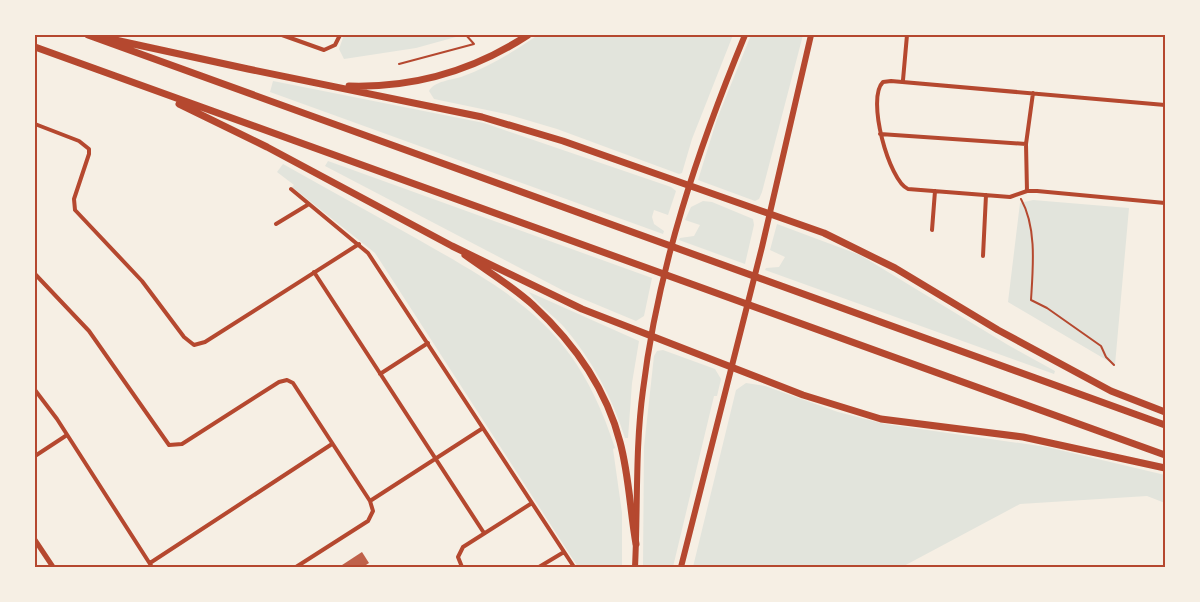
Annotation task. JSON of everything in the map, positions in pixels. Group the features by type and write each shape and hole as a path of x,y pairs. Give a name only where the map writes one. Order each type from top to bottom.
{"highway":[{"path":"88,35 1165,426"},
{"path":"93,35 482,117 554,138 824,233 872,255 1006,335 1112,391 1165,412"},
{"path":"329,85 381,86 438,77 477,64 528,35"},
{"path":"35,47 1165,455"},
{"path":"145,88 267,147 452,246 582,309 803,395 881,419 1024,437 1165,468"},
{"path":"452,246 532,304 556,328 595,379 608,406 619,439 636,544"}],"main road":[{"path":"635,567 639,435 651,336 689,186 714,113 745,35"},
{"path":"681,567 762,247 811,35"}],"street":[{"path":"282,35 324,50 335,45 340,35"},
{"path":"903,80 907,35"},
{"path":"1165,105 903,80 882,82 879,87 878,123 880,134 904,187 1010,197 1027,191 1165,202"},
{"path":"1027,191 1026,144 1033,93"},
{"path":"35,124 79,141 89,149 74,199 75,210 142,281 189,342 200,345 359,244"},
{"path":"880,134 1026,144"},
{"path":"291,189 359,244 372,258 574,567"},
{"path":"932,230 935,191"},
{"path":"983,256 986,195"},
{"path":"276,224 309,204"},
{"path":"314,272 437,458 484,533"},
{"path":"35,274 89,331 169,445 178,446 276,384 287,380 294,383 370,501 373,512 368,521 296,567"},
{"path":"380,374 428,343"},
{"path":"35,390 67,435 151,565 332,444"},
{"path":"370,501 483,428"},
{"path":"35,456 67,435"},
{"path":"462,567 459,561 460,550 532,503"},
{"path":"35,540 52,567"},
{"path":"539,567 564,552"}],"path":[{"path":"399,64 474,44 466,35"},
{"path":"1018,195 1028,212 1033,255 1031,300 1047,308 1101,346 1106,357 1114,365"}],"shaded area":[{"path":"344,35 463,35 416,48 344,59 339,49"},
{"path":"538,35 733,35 692,139 682,173 679,174 557,129 506,114 434,99 429,91 439,83 461,77 491,64"},
{"path":"751,35 803,35 762,192 759,199 755,201 698,180 717,119"},
{"path":"273,81 484,123 671,187 676,191 668,215 654,210 652,217 654,224 664,231 663,234 270,92"},
{"path":"328,161 652,278 644,316 636,321 564,291 325,166"},
{"path":"283,164 487,280 516,300 541,322 563,346 583,374 600,408 615,448 613,449 622,513 622,567 578,567 375,253 292,187 294,185 277,172"},
{"path":"1033,200 1129,208 1115,365 1008,302 1020,203"},
{"path":"703,201 712,202 753,219 754,225 745,264 679,240 680,238 694,236 700,225 685,220 691,207"},
{"path":"777,224 860,255 1008,345 1055,371 1054,374 765,270 766,268 779,267 785,257 770,250"},
{"path":"529,292 639,341 632,383 628,438 625,438 614,408 584,352 564,327"},
{"path":"663,350 715,369 721,379 717,396 714,396 673,567 643,567 644,447 654,356 657,351"},
{"path":"746,383 765,386 838,412 885,424 1047,447 1165,475 1165,503 1147,496 1020,504 902,567 693,567 736,390"}],"building":[{"path":"362,552 369,563 363,567 339,567"}]}
